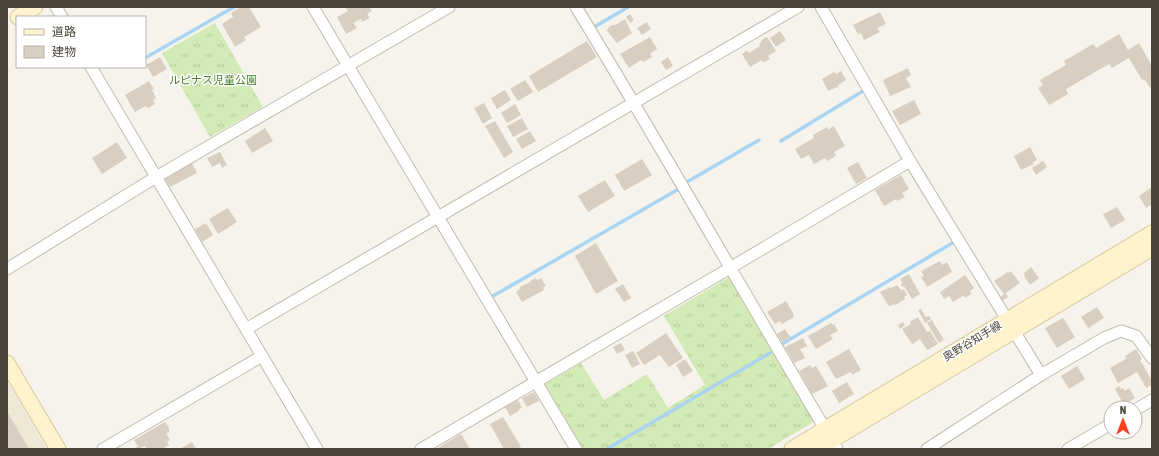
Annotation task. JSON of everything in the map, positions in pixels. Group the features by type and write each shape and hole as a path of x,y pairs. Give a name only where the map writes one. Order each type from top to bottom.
{"main road":[{"path":"19,16 35,7"},
{"path":"7,23 16,18"},
{"name":"奥野谷知手線","path":"817,449 1152,233"},
{"name":"奥野谷知手線","path":"1011,325 1152,248"},
{"path":"7,363 58,449"},
{"name":"奥野谷知手線","path":"792,449 831,440"}],"street":[{"path":"56,7 61,16"},
{"path":"314,7 576,449"},
{"path":"7,269 156,177 449,7"},
{"path":"576,7 634,102 831,440"},
{"path":"246,329 798,7"},
{"path":"821,7 910,161 1041,375"},
{"path":"92,68 317,449"},
{"path":"421,449 910,161"},
{"path":"927,449 1041,375 1104,338 1121,331 1136,336 1152,358"},
{"path":"103,449 262,356"},
{"path":"1143,405 1152,400"},
{"path":"1068,449 1103,429"}],"shaded area":[{"path":"7,381 47,449 7,449"}],"green space":[{"name":"ルピナス児童公園","path":"215,23 263,107 210,137 162,53"},
{"path":"729,277 815,421 768,449 583,449 545,384 581,363 604,400 647,374 668,408 705,385 664,316"}],"building":[{"path":"241,7 249,7 261,27 244,37 246,40 235,47 222,24 233,17 231,13"},
{"path":"345,7 369,7 372,11 367,14 370,18 362,22 361,19 353,23 357,28 346,34 337,17 348,11"},
{"path":"880,12 886,24 877,28 880,32 864,40 861,33 858,34 853,25"},
{"path":"630,14 634,20 630,23 626,17"},
{"path":"625,19 632,33 617,43 607,31 608,28"},
{"path":"647,22 651,29 642,35 637,28"},
{"path":"780,31 786,40 776,47 770,38"},
{"path":"1119,34 1128,50 1139,43 1152,66 1152,86 1150,88 1144,79 1142,80 1129,58 1112,68 1109,64 1066,89 1068,94 1049,105 1038,88 1043,85 1040,80 1066,65 1064,61 1093,44 1096,48"},
{"path":"650,37 657,49 650,54 652,57 643,62 641,60 629,68 620,54"},
{"path":"767,37 776,51 768,56 770,59 763,63 762,60 750,67 742,54 747,50 749,53 760,46 759,44 762,42 761,40"},
{"path":"587,41 597,57 538,92 529,76"},
{"path":"160,57 167,69 153,77 146,65"},
{"path":"668,57 673,66 666,70 661,62"},
{"path":"908,68 911,75 906,78 911,87 890,96 883,80"},
{"path":"841,71 846,80 838,85 839,87 828,91 822,79 834,72 836,74"},
{"path":"525,80 533,92 518,101 510,89"},
{"path":"149,81 154,89 152,90 156,98 153,100 155,104 148,108 146,106 135,112 125,95"},
{"path":"505,90 511,100 497,109 491,98"},
{"path":"914,100 921,114 900,125 892,111"},
{"path":"484,103 492,118 483,124 474,108"},
{"path":"515,104 521,115 507,123 501,113"},
{"path":"522,118 528,129 513,137 507,126"},
{"path":"495,121 513,152 504,158 485,126"},
{"path":"834,126 845,146 834,152 836,156 827,161 825,158 814,164 809,155 801,159 795,149 814,138 813,135 827,127 828,130"},
{"path":"265,128 273,141 252,153 245,141"},
{"path":"530,131 536,141 522,149 516,139"},
{"path":"117,142 127,158 102,174 92,158"},
{"path":"1030,147 1037,160 1033,162 1034,164 1021,170 1014,156"},
{"path":"220,152 227,165 222,168 220,163 212,167 207,158"},
{"path":"642,159 652,175 624,191 615,175"},
{"path":"1043,161 1047,167 1036,175 1032,168"},
{"path":"858,162 867,178 856,184 847,168"},
{"path":"192,163 197,173 170,187 165,179"},
{"path":"901,175 909,189 902,193 905,197 897,201 896,199 884,206 875,190"},
{"path":"605,180 615,196 588,212 578,196"},
{"path":"1152,187 1152,204 1146,208 1139,196"},
{"path":"1117,207 1125,220 1111,228 1103,214"},
{"path":"228,208 237,222 218,234 209,219"},
{"path":"206,223 213,235 202,242 195,229"},
{"path":"596,243 618,281 596,294 575,256"},
{"path":"940,261 942,265 947,262 952,272 927,287 921,277 924,276 921,271"},
{"path":"1031,267 1039,278 1030,285 1024,276 1024,273"},
{"path":"1011,271 1020,283 1004,294 994,281"},
{"path":"909,274 920,294 912,299 904,286 902,287 901,284 903,283 900,279"},
{"path":"965,275 974,288 970,291 971,294 965,298 964,295 953,302 949,296 944,299 940,292"},
{"path":"536,278 537,280 541,278 546,286 543,288 544,290 522,302 516,292 520,289 520,287"},
{"path":"623,284 631,298 624,302 615,289"},
{"path":"897,285 901,290 904,289 907,295 904,297 905,299 895,305 889,306 880,292"},
{"path":"1006,293 1008,297 1002,301 1000,297"},
{"path":"786,301 794,317 782,324 780,321 775,324 767,312"},
{"path":"1097,307 1104,318 1088,328 1081,317"},
{"path":"921,309 926,317 929,316 931,319 925,323 918,310"},
{"path":"918,317 927,332 930,331 938,344 927,350 920,339 912,344 902,329 911,324 910,322"},
{"path":"1063,318 1075,337 1057,348 1045,328"},
{"path":"932,320 944,340 939,343 927,323"},
{"path":"903,322 905,325 900,329 898,325"},
{"path":"831,323 832,325 834,324 838,331 830,335 833,339 816,349 808,336"},
{"path":"785,329 790,337 782,342 777,334"},
{"path":"666,333 683,358 669,367 660,355 644,365 636,353"},
{"path":"803,338 807,346 800,349 805,358 794,363 785,347"},
{"path":"621,343 625,350 617,354 613,347"},
{"path":"849,349 861,370 852,375 851,372 836,379 826,362"},
{"path":"1136,349 1142,359 1140,360 1152,381 1152,385 1146,388 1137,372 1118,383 1110,368 1126,359 1125,356"},
{"path":"633,351 640,364 632,368 625,355"},
{"path":"685,359 693,371 683,377 676,365"},
{"path":"810,365 812,368 816,366 828,386 812,394 799,371"},
{"path":"1077,366 1085,379 1069,389 1061,376"},
{"path":"847,382 854,394 839,403 832,391"},
{"path":"1119,386 1125,391 1129,388 1135,398 1132,400 1121,400 1115,389"},
{"path":"534,392 539,401 527,407 522,398"},
{"path":"518,400 522,408 510,416 505,407"},
{"path":"7,411 29,449 7,449"},
{"path":"503,417 521,447 517,449 504,449 490,424"},
{"path":"165,422 169,428 169,432 166,433 170,440 167,442 169,445 162,449 147,449 145,446 137,449 136,447 138,446 134,440"},
{"path":"461,434 469,447 466,449 436,449"},
{"path":"192,442 196,449 180,449"}],"waterway":[{"path":"146,57 234,7"},
{"path":"596,26 628,7"},
{"path":"781,141 863,91"},
{"path":"687,182 759,140"},
{"path":"493,296 677,190"},
{"path":"782,344 954,242"},
{"path":"607,449 770,353"}]}
